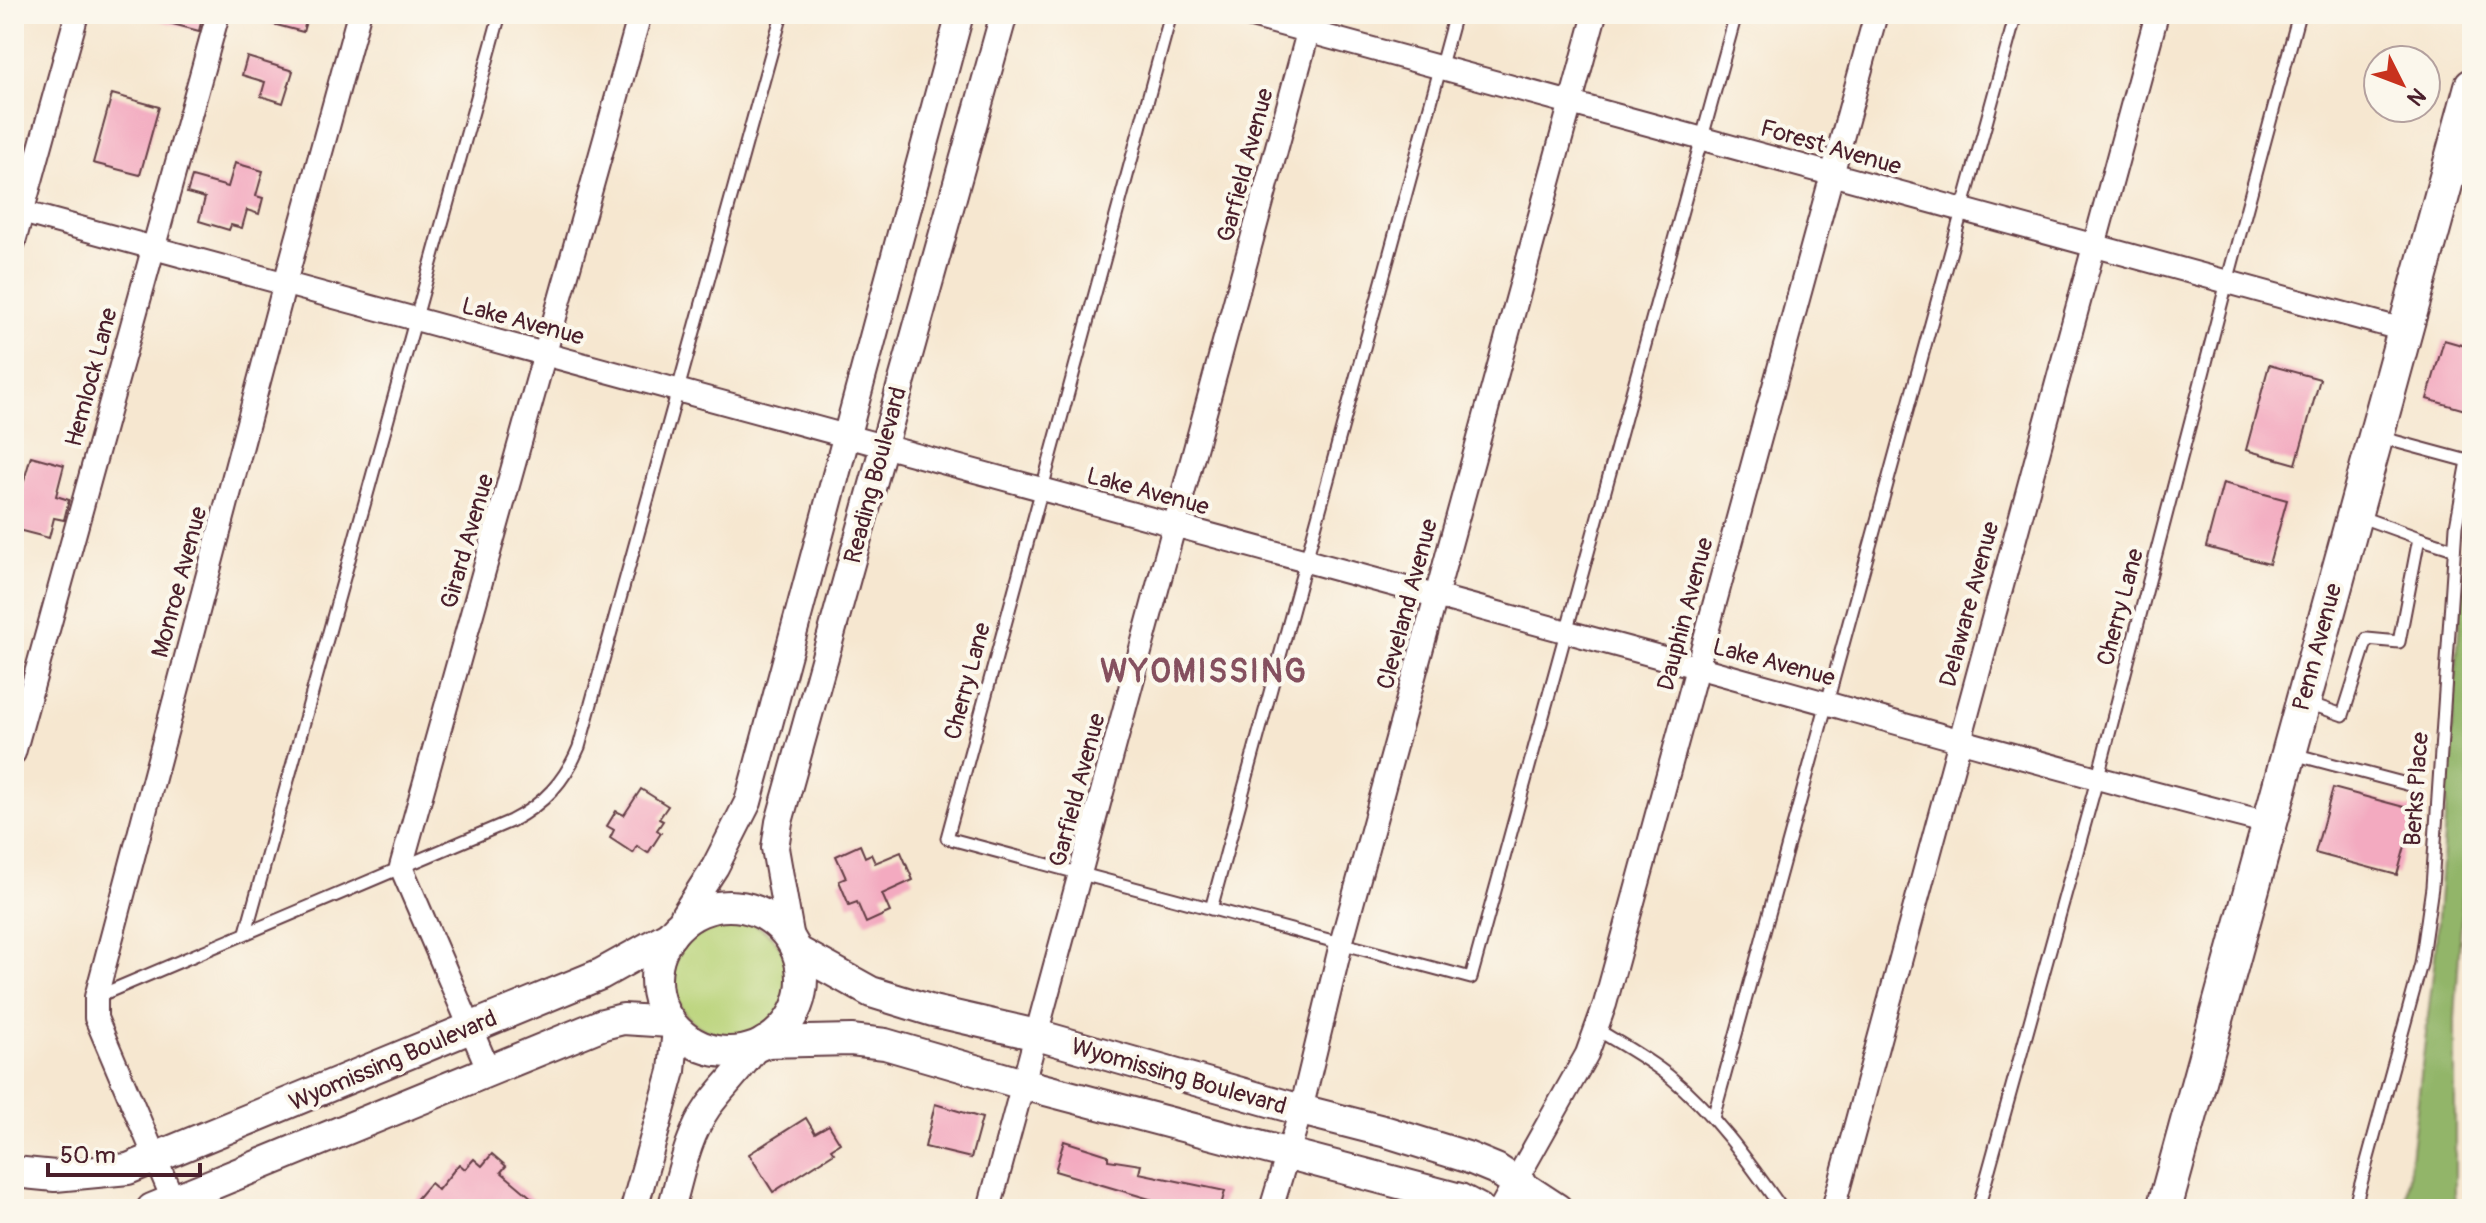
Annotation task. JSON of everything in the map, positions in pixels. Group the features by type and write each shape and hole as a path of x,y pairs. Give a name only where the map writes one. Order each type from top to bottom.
{"main road":[{"name":"Penn Avenue","path":"2164,1209 2472,86"},
{"path":"740,907 765,915 780,926 794,945 803,982 799,1002 782,1029 760,1045 737,1052 708,1049 690,1041 673,1025 661,1004 657,984 658,963 676,930 696,914 713,908 740,907"},
{"name":"Wyomissing Boulevard","path":"14,1172 55,1176 91,1175 128,1169 601,974 676,930"},
{"name":"Wyomissing Boulevard","path":"794,945 871,992 933,1011 1037,1035 1467,1157 1496,1169 1557,1209"},
{"name":"Wyomissing Boulevard","path":"168,1206 603,1024 623,1019 673,1025"},
{"name":"Wyomissing Boulevard","path":"760,1045 851,1040 885,1044 1023,1084 1460,1199 1479,1209"}],"street":[{"path":"14,242 18,211 77,14"},
{"name":"Hemlock Lane","path":"14,753 218,14"},
{"name":"Monroe Avenue","path":"168,1206 154,1159 96,1018 96,997 359,14"},
{"name":"Girard Avenue","path":"401,867 640,14"},
{"name":"Reading Boulevard","path":"676,930 726,848 748,802 960,14"},
{"name":"Reading Boulevard","path":"794,945 775,848 779,822 1004,14"},
{"name":"Forest Avenue","path":"1244,14 1310,23 1441,68 2404,330"},
{"name":"Cleveland Avenue","path":"1271,1209 1301,1110 1341,944 1595,14"},
{"name":"Dauphin Avenue","path":"1500,1209 1587,1054 1596,1029 1876,14"},
{"name":"Delaware Avenue","path":"1833,1209 2157,14"},
{"name":"Garfield Avenue","path":"989,1209 1310,23"},
{"name":"Lake Avenue","path":"18,211 1566,631 2097,780 2269,823"},
{"path":"401,867 489,1071"},
{"path":"634,1209 672,1071 673,1025"},
{"path":"671,1209 696,1128 706,1110 760,1045"}],"lane":[{"path":"246,932 500,14"},
{"path":"96,997 530,811 552,792 573,762 680,390 782,14"},
{"name":"Cherry Lane","path":"1171,14 947,838 1471,978 1566,631"},
{"path":"1211,909 1455,14"},
{"path":"1566,631 1736,14"},
{"path":"1713,1118 2016,14"},
{"name":"Cherry Lane","path":"1978,1209 2097,780 2299,14"},
{"name":"Berks Place","path":"2354,1209 2421,964 2432,887 2454,549 2468,461 2375,436"},
{"path":"2353,514 2454,549"},
{"path":"2302,701 2343,715 2367,639 2399,642 2419,538"},
{"path":"2289,753 2414,786"},
{"path":"1596,1029 1670,1077 1713,1118 1739,1148 1782,1209"}],"green space":[{"path":"2472,493 2472,740 2455,1019 2455,1209 2405,1209 2435,957 2466,535"},
{"path":"731,920 753,924 772,937 785,956 789,978 785,1000 772,1019 753,1032 731,1036 709,1032 690,1019 677,1000 673,978 677,956 690,937 709,924"}],"building":[{"path":"155,14 203,14 199,31 154,19"},
{"path":"255,14 308,14 303,32 254,19"},
{"path":"247,57 293,71 283,103 261,96 265,82 242,75"},
{"path":"112,94 159,107 140,175 93,163"},
{"path":"235,163 263,171 256,196 263,198 259,214 247,210 242,228 231,225 229,230 199,221 205,198 187,193 192,177 228,187"},
{"path":"2444,340 2472,348 2472,412 2427,399"},
{"path":"2269,365 2320,379 2296,464 2246,450"},
{"path":"31,456 64,465 56,496 69,500 64,520 54,518 49,538 14,529 14,515"},
{"path":"2223,483 2287,500 2269,564 2206,547"},
{"path":"2333,788 2415,810 2397,875 2315,853"},
{"path":"641,789 668,806 659,819 663,821 657,830 661,833 648,853 637,846 633,853 610,838 614,830 607,826 616,811 624,815"},
{"path":"860,845 865,857 871,854 875,863 901,852 913,880 882,894 890,912 866,923 857,902 849,905 839,881 846,878 836,856"},
{"path":"935,1104 982,1118 971,1158 925,1147"},
{"path":"806,1118 815,1133 829,1125 840,1143 831,1149 834,1153 773,1192 749,1154"},
{"path":"1064,1141 1108,1155 1108,1160 1141,1165 1139,1173 1225,1191 1220,1209 1164,1209 1152,1205 1153,1200 1055,1171"},
{"path":"492,1154 506,1166 501,1172 545,1209 408,1209 430,1183 438,1190 459,1164 465,1169 474,1159 482,1166"}],"district":[{"name":"WYOMISSING","path":"1204,671"}]}
